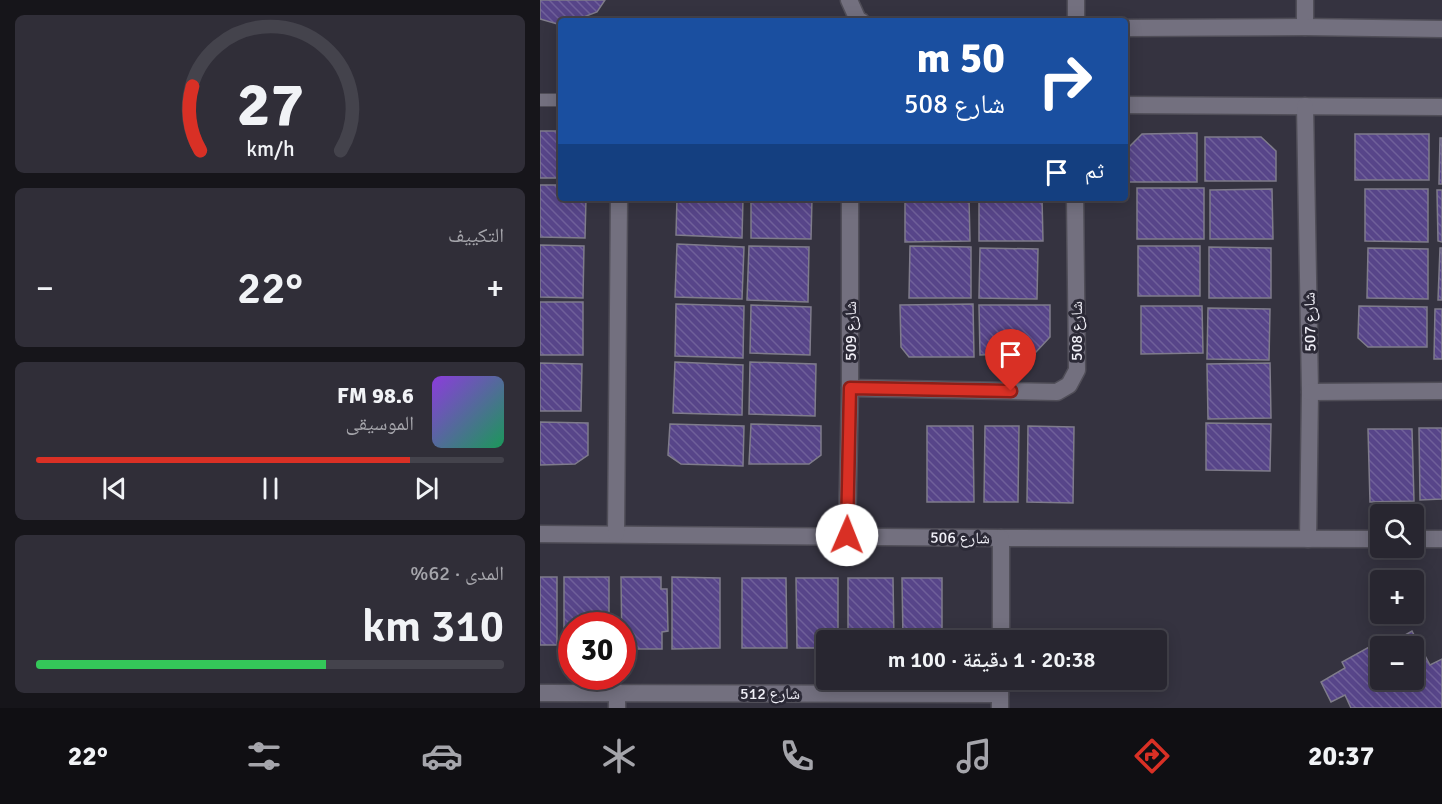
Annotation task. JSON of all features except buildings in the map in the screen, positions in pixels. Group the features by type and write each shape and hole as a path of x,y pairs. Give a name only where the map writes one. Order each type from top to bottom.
{"street":[{"path":"849,0 857,18"},
{"path":"1076,0 1076,18"},
{"path":"1305,0 1305,27"},
{"path":"1128,28 1442,29"},
{"path":"1128,105 1442,107"},
{"name":"شارع 507","path":"1305,106 1310,392 1308,538"},
{"path":"616,534 619,201"},
{"name":"شارع 509","path":"847,535 850,201"},
{"name":"شارع 508","path":"850,388 1057,392 1069,385 1077,370 1076,201"},
{"path":"1310,392 1442,391"},
{"name":"شارع 506","path":"540,534 1370,539"},
{"path":"1001,538 1001,630"},
{"path":"1424,539 1442,539"},
{"name":"شارع 512","path":"540,693 617,700 847,701 1000,694"}],"lane":[{"path":"540,100 558,100"}],"route":[{"path":"847,535 850,388 1011,391"}]}
